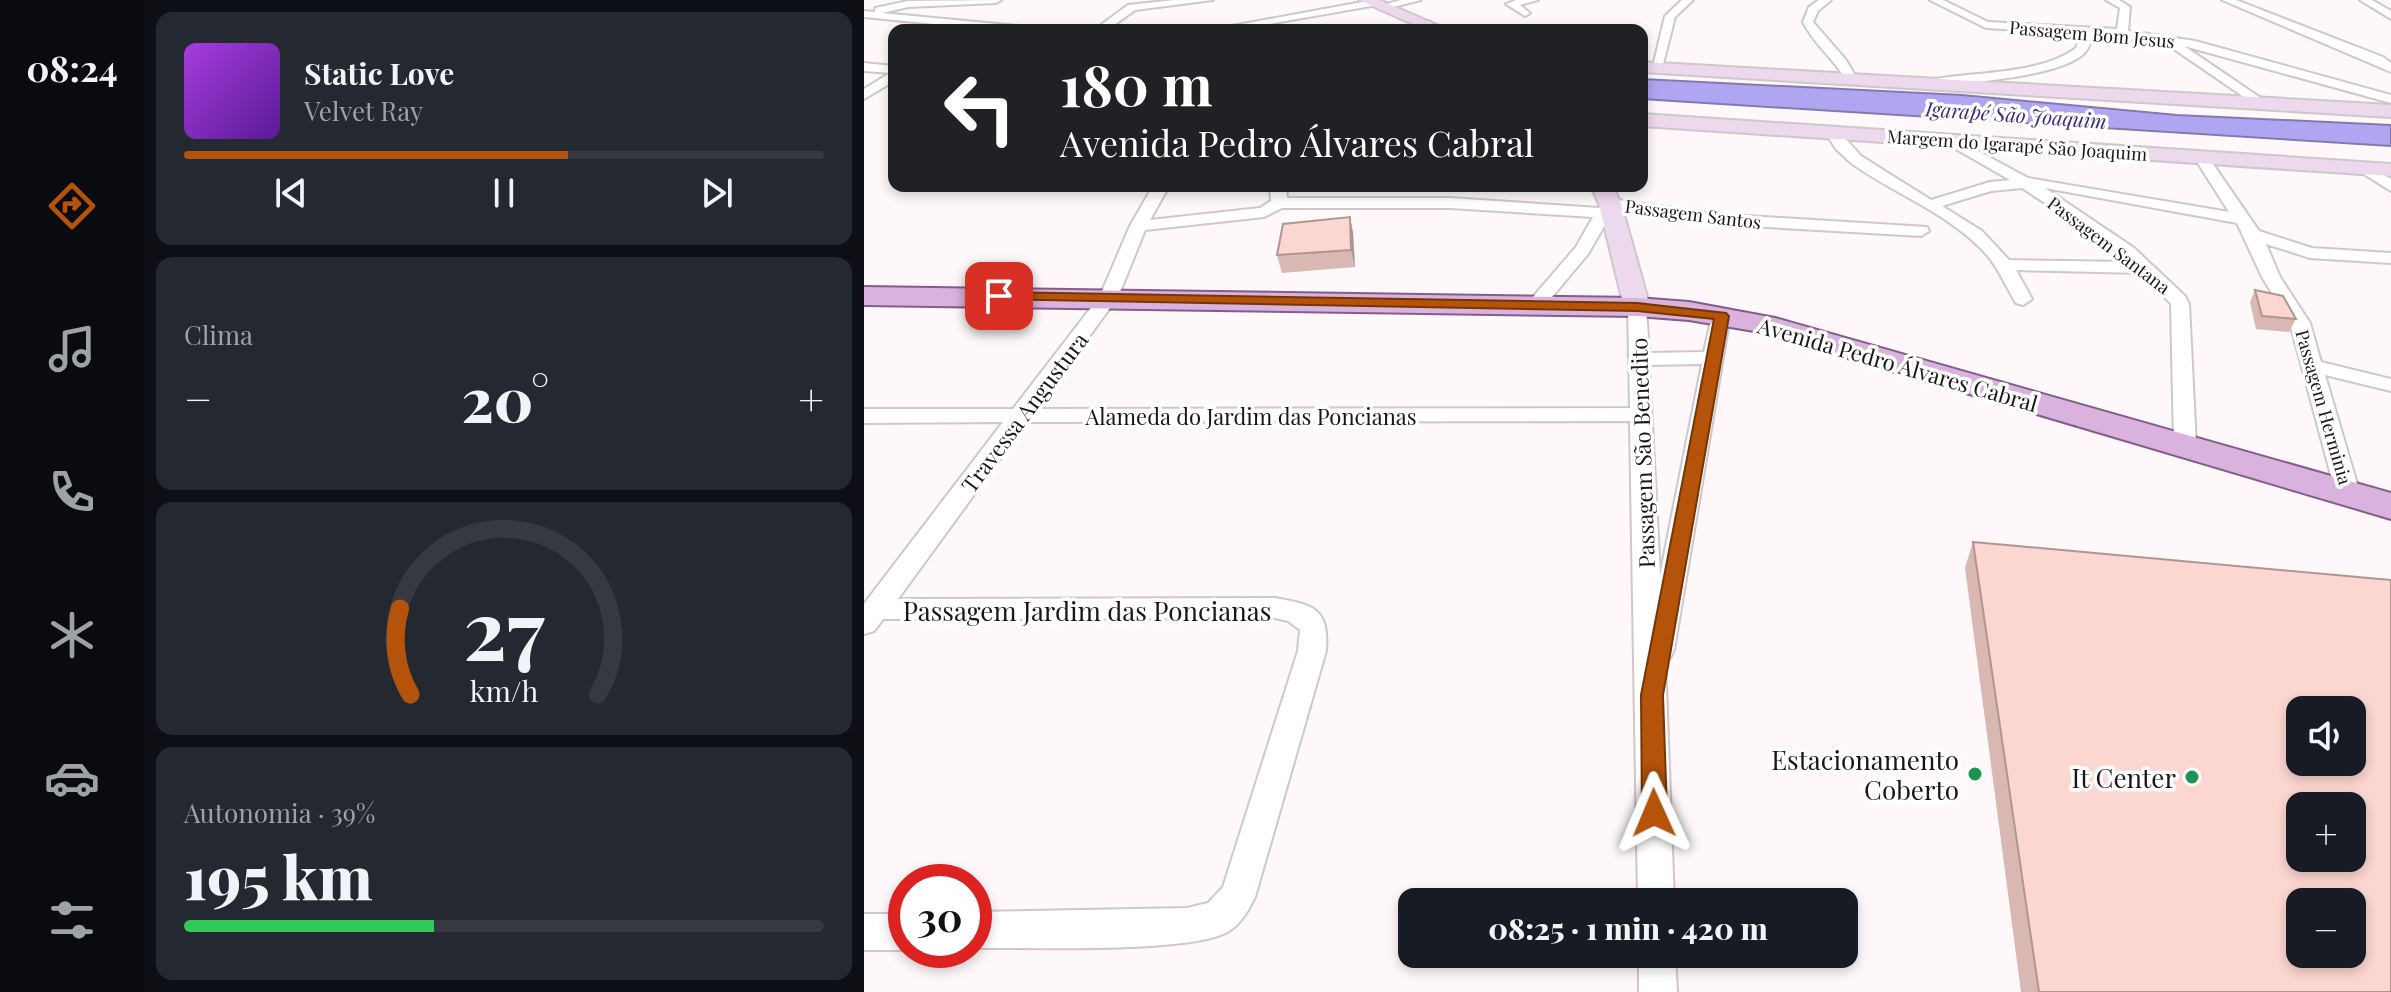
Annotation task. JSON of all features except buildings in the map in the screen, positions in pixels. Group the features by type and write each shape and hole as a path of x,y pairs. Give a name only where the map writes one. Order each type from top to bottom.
{"main road":[{"name":"Avenida Pedro Álvares Cabral","path":"864,296 1109,297 1637,307 1721,316 1764,324 2391,506"}],"street":[{"path":"864,14 920,0"},
{"path":"908,4 996,0"},
{"path":"1251,24 1373,3 1416,0"},
{"path":"1525,13 1511,4 1533,0"},
{"path":"1688,0 1670,16 1649,67 2391,111"},
{"path":"1826,0 1813,9 1808,22 1819,39 1844,62 1851,79"},
{"name":"Passagem Bom Jesus","path":"1935,0 1986,25 2087,30 2167,39 2232,52 2391,99"},
{"path":"2111,0 2125,7 2122,33"},
{"path":"2227,0 2379,60 2391,68"},
{"path":"2365,0 2391,16"},
{"path":"1109,24 1136,6 1207,1"},
{"path":"1373,3 1426,24"},
{"path":"864,14 966,24"},
{"path":"1929,84 2024,70 2069,57 2078,53 2086,42 2087,30"},
{"path":"2167,39 2260,104"},
{"path":"864,67 888,72"},
{"path":"864,95 888,77"},
{"name":"Margem do Igarapé São Joaquim","path":"1648,120 2391,170"},
{"path":"1832,132 1836,142 1846,151 1978,236 2006,265 2023,299"},
{"name":"Passagem Santana","path":"1954,142 2024,182 2103,235 2169,288 2180,304 2185,445"},
{"name":"Passagem Herminia","path":"2201,157 2249,227 2271,277 2300,323 2348,494"},
{"path":"2364,168 2391,186"},
{"path":"1929,205 1990,187 2024,182 2249,227 2310,253 2391,258"},
{"name":"Travessa Angustura","path":"870,617 1109,297 1138,226 1158,192"},
{"name":"Passagem Santos","path":"1138,226 1264,212 1278,195 1450,203 1605,201 1715,219 1921,231"},
{"path":"1535,305 1595,232 1605,201"},
{"path":"1605,201 1637,307"},
{"path":"2006,265 2145,268"},
{"name":"Passagem São Benedito","path":"1637,307 1652,695 1656,888"},
{"name":"Passagem São Benedito","path":"1652,695 1721,316"},
{"path":"1639,359 1712,358"},
{"path":"2311,366 2391,385"},
{"name":"Alameda do Jardim das Poncianas","path":"864,416 1022,414 1059,418 1639,414"},
{"name":"Passagem Jardim das Poncianas","path":"870,617 1275,608 1296,612 1314,626 1312,651 1237,897 1218,918 1187,926 992,930"},
{"path":"864,932 888,932"},
{"path":"1657,968 1658,992"}],"water":[{"name":"Igarapé São Joaquim","path":"1648,79 1962,95 2177,115 2391,125 2391,146 1648,99"}],"place":[{"name":"Estacionamento Coberto","path":"1975,774"},
{"name":"It Center","path":"2192,777"}],"route":[{"path":"999,296 1637,307 1721,316 1652,695 1654,813"}]}
